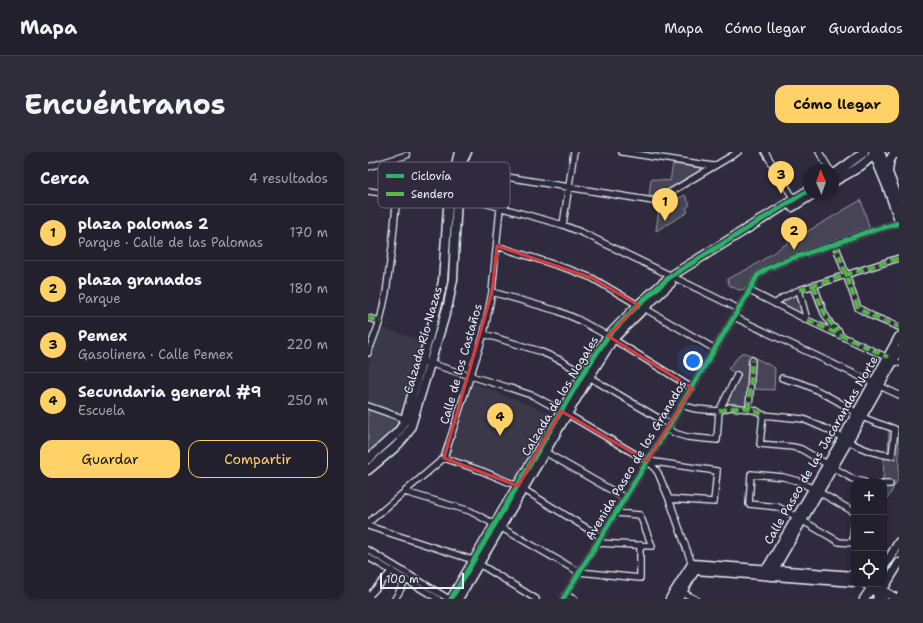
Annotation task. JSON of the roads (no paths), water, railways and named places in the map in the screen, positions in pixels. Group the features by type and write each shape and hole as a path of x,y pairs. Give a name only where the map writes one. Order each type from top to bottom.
{"street":[{"name":"Calzada Río Nazas","path":"458,162 459,152"},
{"name":"Calzada Río Nazas","path":"462,162 467,152"},
{"path":"563,225 574,152"},
{"path":"622,152 714,166"},
{"path":"510,178 653,201 738,152"},
{"path":"765,152 795,202"},
{"path":"819,152 826,164"},
{"path":"839,173 864,152"},
{"path":"888,173 889,161 897,152"},
{"path":"839,175 862,164 875,153"},
{"path":"875,153 888,173 899,201"},
{"path":"875,153 899,222"},
{"path":"384,162 407,155"},
{"path":"368,167 378,164"},
{"path":"368,191 378,192"},
{"name":"Calzada de los Nogales","path":"795,202 803,195"},
{"name":"Calzada de los Nogales","path":"458,599 476,562 610,338 641,306 674,278 749,230 803,198"},
{"path":"368,354 380,321 386,293 396,208"},
{"name":"Calzada Río Nazas","path":"368,470 407,435 410,429 443,281 451,208"},
{"path":"500,208 563,225 584,233 739,309"},
{"name":"Calle de los Castaños","path":"444,458 484,334 492,292 500,208"},
{"name":"Avenida Paseo de los Granados","path":"564,597 692,388 750,291 757,276 768,268 787,260 899,222"},
{"path":"835,244 858,308 872,316 899,327"},
{"path":"497,246 592,278 715,349"},
{"path":"775,304 786,296 799,290 899,258"},
{"path":"814,286 824,313 831,326 843,336"},
{"path":"799,290 806,320"},
{"path":"750,291 806,320 894,360"},
{"path":"492,292 558,311 577,319 692,388"},
{"path":"734,317 899,395"},
{"path":"368,318 380,321"},
{"path":"484,334 539,351 560,360 677,434 686,437 717,440 719,411 737,375"},
{"name":"Calle Paseo de las Jacarandas Norte","path":"894,360 899,337"},
{"name":"Calle Paseo de las Jacarandas Norte","path":"768,573 846,440 876,385 899,352"},
{"path":"748,409 752,360"},
{"name":"Calzada Río Nazas","path":"368,459 401,428 426,362"},
{"path":"426,362 534,396 647,461 653,466 658,473 669,500 694,567 680,596 694,599"},
{"path":"682,404 696,409 719,411 730,408 748,409 757,411 763,415 803,419 824,428 869,452 892,456 895,429 859,415 822,392 782,378"},
{"path":"368,406 405,419"},
{"name":"Calzada de los Nogales","path":"520,487 545,452 564,413"},
{"path":"763,415 760,444 801,449 855,479"},
{"path":"545,452 625,498"},
{"path":"368,523 444,458 482,470 520,487 601,537"},
{"path":"647,461 716,471 714,502 669,500"},
{"path":"851,510 798,481 782,477 751,474 749,504 778,507 839,542 851,543"},
{"path":"405,492 470,511 579,572 640,578 640,545"},
{"path":"598,543 652,546 640,515 616,513"},
{"path":"368,526 476,562 536,599"},
{"path":"887,562 899,542"},
{"path":"368,550 450,599"},
{"path":"368,557 438,599"},
{"name":"Calzada de los Nogales","path":"450,599 476,562"},
{"path":"864,599 876,590 899,563"},
{"path":"694,567 851,582"},
{"path":"670,599 694,567"},
{"path":"368,596 392,571"},
{"path":"768,573 851,576"},
{"path":"395,599 406,580"},
{"path":"876,590 897,599"},
{"path":"564,597 574,599"}],"place":[{"name":"Pemex","path":"781,194"},
{"name":"plaza palomas 2","path":"665,221"},
{"name":"plaza granados","path":"794,250"},
{"name":"Secundaria general #9","path":"500,436"}]}
